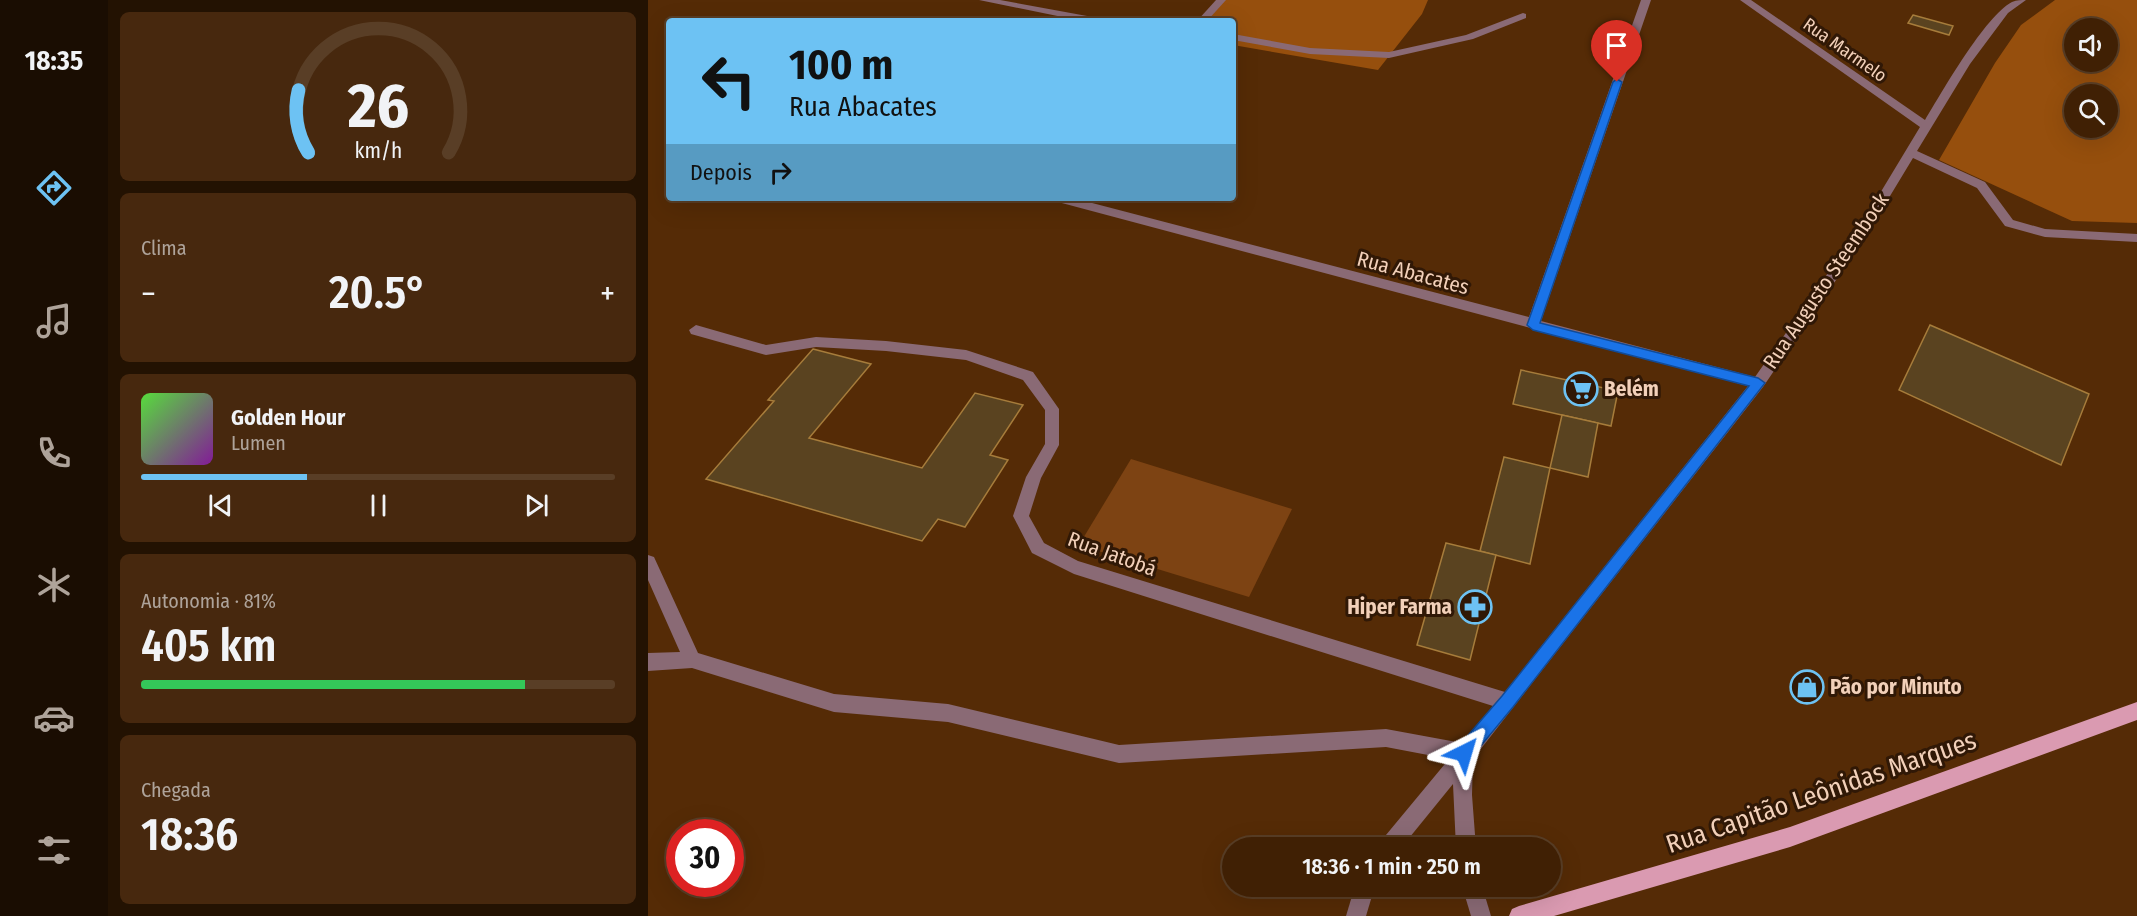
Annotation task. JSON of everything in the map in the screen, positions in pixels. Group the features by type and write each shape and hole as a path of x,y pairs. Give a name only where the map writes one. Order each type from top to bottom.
{"main road":[{"name":"Rua Capitão Leônidas Marques","path":"1519,916 1790,837 2137,711"}],"street":[{"path":"984,0 1082,18"},
{"path":"1205,18 1221,0"},
{"path":"1533,325 1646,0"},
{"name":"Rua Marmelo","path":"1745,0 1926,126"},
{"name":"Rua Augusto Steembock","path":"1397,837 1508,702 1758,383 1860,236 1984,34 2005,11 2021,0"},
{"path":"1236,38 1310,51 1389,56 1468,37 1523,16"},
{"path":"1911,152 1981,185 2009,223 2045,233 2137,238"},
{"name":"Rua Abacates","path":"1069,201 1758,383"},
{"name":"Rua Jatobá","path":"696,330 766,350 816,342 886,345 966,355 1028,376 1052,409 1052,445 1034,477 1021,516 1038,548 1074,567 1508,702"},
{"path":"648,562 692,660"},
{"path":"648,662 692,660 834,703 948,713 1119,754 1386,738 1464,753 1462,795 1465,837"},
{"path":"1356,916 1362,897"},
{"path":"1475,897 1481,916"}],"shaded area":[{"path":"1221,0 1428,0 1422,14 1378,70 1236,46 1236,18 1205,18"},
{"path":"2055,0 2137,0 2137,223 2072,221 1939,160 1995,63 2021,25"},
{"path":"1131,459 1292,509 1249,597 1079,545"}],"building":[{"path":"1913,15 1953,26 1949,35 1908,23"},
{"path":"1930,325 2089,394 2061,465 1899,390"},
{"path":"813,349 871,364 809,438 922,468 975,393 1023,405 990,455 1008,460 965,527 938,519 922,541 706,479 774,401 768,400"},
{"path":"1521,370 1618,391 1611,426 1513,404"},
{"path":"1562,415 1598,423 1588,477 1550,468"},
{"path":"1504,457 1550,468 1530,564 1480,551"},
{"path":"1446,543 1496,555 1470,660 1417,645"}],"place":[{"name":"Belém","path":"1581,389"},
{"name":"Hiper Farma","path":"1475,607"},
{"name":"Pão por Minuto","path":"1807,687"}],"route":[{"path":"1464,753 1508,702 1758,383 1533,325 1617,82"}]}
